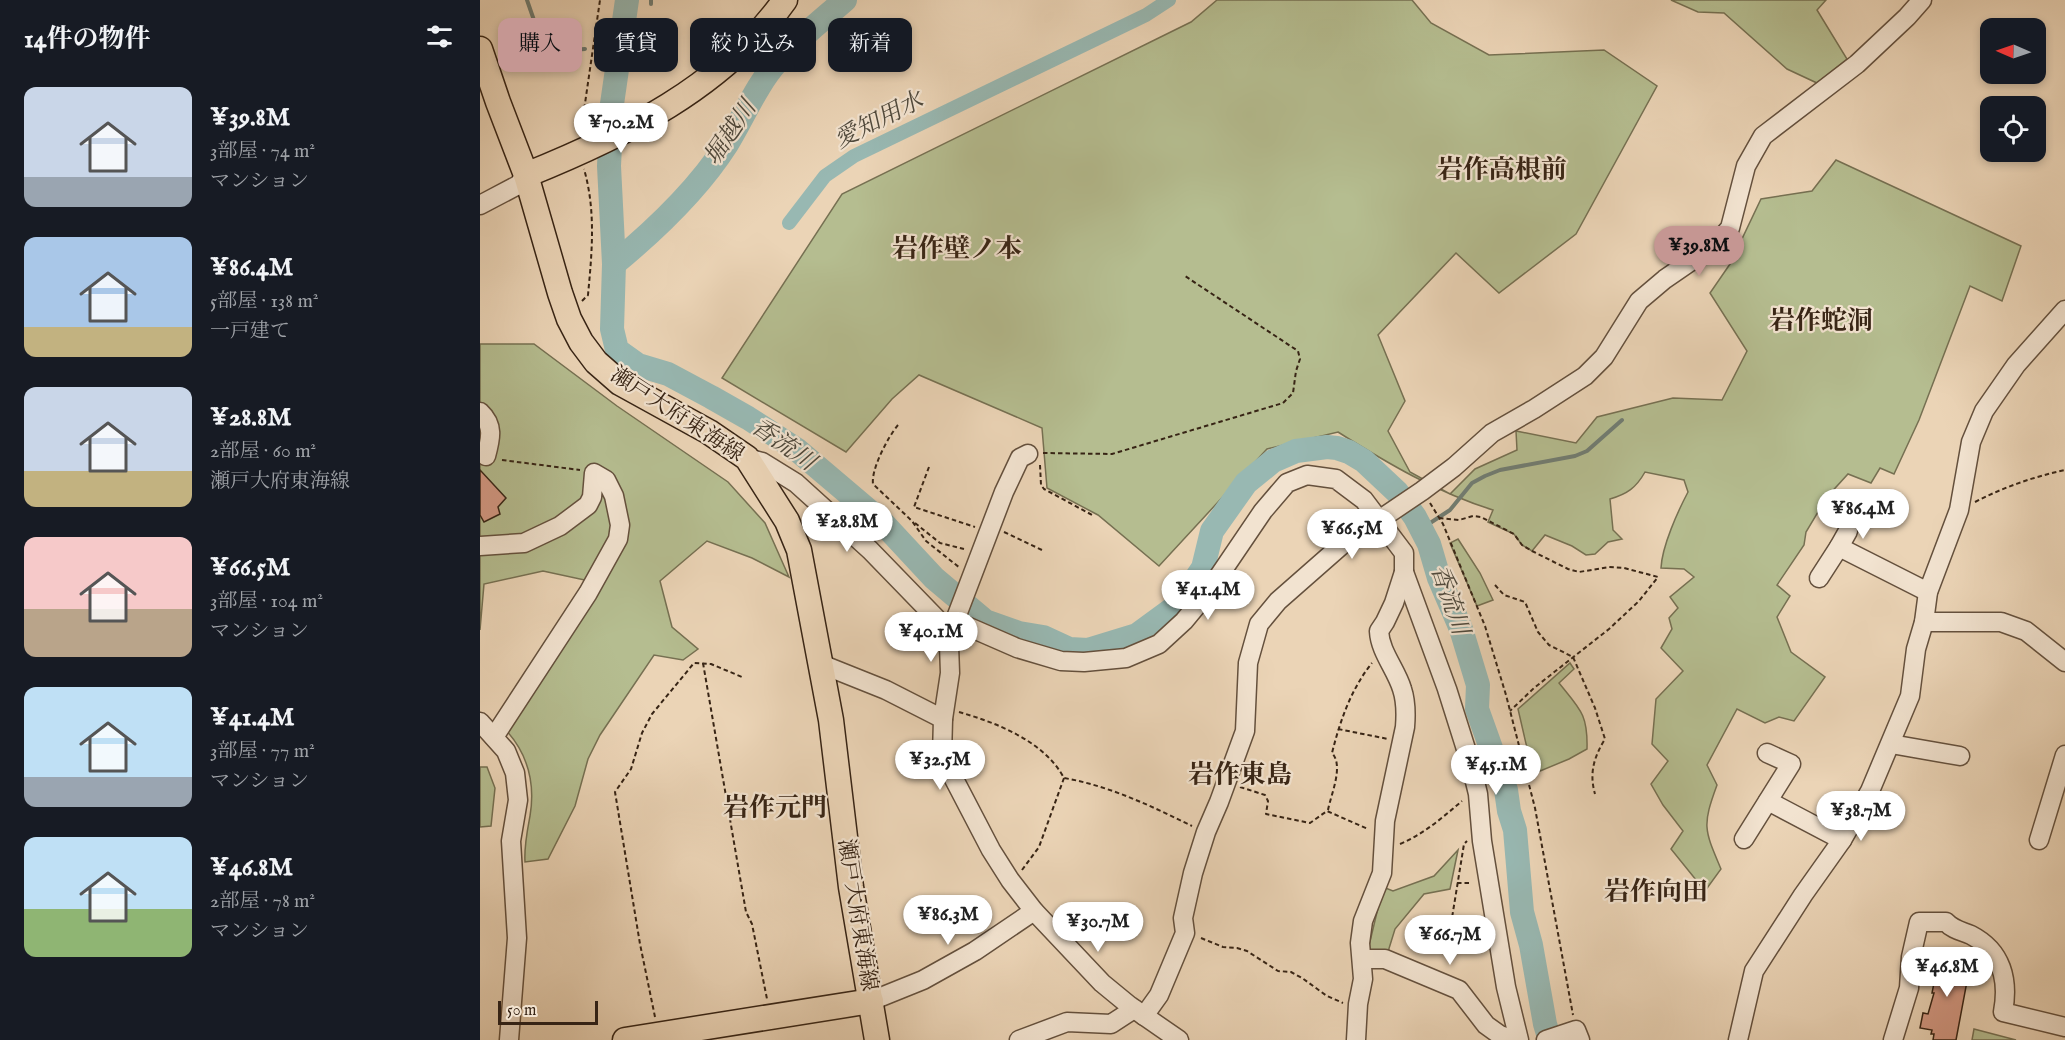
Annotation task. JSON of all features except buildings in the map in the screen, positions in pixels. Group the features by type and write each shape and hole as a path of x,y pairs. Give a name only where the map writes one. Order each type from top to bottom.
{"main road":[{"path":"526,175 581,151 638,122 700,86 727,64 761,29 784,0"},
{"name":"瀬戸大府東海線","path":"480,49 526,175 569,319 582,342 596,362 620,383 709,432 747,458 787,521 799,550 831,720 851,887 877,1040"},
{"path":"625,1040 657,1037 871,1000"}],"street":[{"path":"1019,1040 1067,1022 1109,1032 1139,1013 1159,995 1185,933 1183,918 1193,873 1206,832 1245,731 1248,663 1259,624 1278,601 1344,542 1454,467 1492,433 1585,376 1604,357 1639,301 1665,279 1716,244 1730,228 1746,166 1763,136 1857,64 1922,0"},
{"path":"480,205 518,185 526,175"},
{"path":"1738,1040 1754,970 1842,840 1870,791 1910,696 1916,649 1928,592 1959,510 1971,442 1984,411 2016,365 2065,310"},
{"path":"480,412 488,420 490,427 486,456"},
{"path":"1034,454 1020,458 955,621 949,645 950,674 944,713 942,756 991,850 1034,911 1102,983 1139,1013 1179,1040"},
{"path":"747,458 762,462 796,483 870,550 936,618 949,645"},
{"path":"480,546 524,543 560,526 588,505 592,497 594,473 606,480 614,496 620,525 618,539 588,593 494,737"},
{"path":"955,621 1017,648 1061,661 1084,662 1126,658 1159,644 1185,621 1208,592 1263,511 1287,483 1307,475 1336,479 1364,500 1404,553 1404,572 1394,603 1378,631 1380,643 1402,689 1406,712 1385,821 1382,873 1364,921 1360,943 1364,979 1358,1004 1356,1040"},
{"path":"1819,578 1848,531"},
{"path":"1839,547 1928,592"},
{"path":"1362,959 1385,959 1459,990 1486,1024 1500,1035 1517,1040 1506,987 1472,765 1404,572"},
{"path":"1923,622 2001,622 2026,631 2065,662"},
{"path":"821,663 944,713"},
{"path":"480,722 506,751 515,773 518,800 511,841 517,938 509,1040"},
{"path":"1891,744 1960,756"},
{"path":"1744,839 1791,764 1767,753"},
{"path":"2039,840 2065,755"},
{"path":"1768,801 1842,840"},
{"path":"871,1000 923,980 975,951 1034,911"},
{"path":"1893,1040 1909,988 1911,957 1920,922 1946,922 1950,927 1981,941 1991,951 2005,979 2003,1012 2065,1027"},
{"path":"1546,1040 1578,1035"}],"path":[{"path":"576,307 588,295 593,231 591,192 581,151 582,118 600,0"},
{"path":"1094,516 1044,489 1034,454 1112,454 1283,403 1293,393 1300,358 1298,351 1185,276"},
{"path":"898,425 887,442 872,477 873,484 912,521 940,543 968,550 975,570 959,568 938,552 926,541 912,521"},
{"path":"486,456 505,461 594,473"},
{"path":"929,467 914,507 990,529 1042,550"},
{"path":"1959,510 2000,490 2039,476 2065,470"},
{"path":"1421,491 1439,518 1485,626 1510,711 1535,808 1578,1035"},
{"path":"1439,518 1459,520 1473,516 1480,517 1514,534 1522,545 1568,569 1579,572 1609,567 1624,568 1658,577 1639,601 1609,629 1534,688 1510,711"},
{"path":"1495,585 1504,595 1525,602 1535,626 1549,645 1573,657 1595,708 1605,739 1592,765 1592,785 1595,794"},
{"path":"1226,783 1265,795 1268,801 1266,814 1310,823 1327,811 1338,766 1332,753 1338,729 1347,705 1365,671 1383,649"},
{"path":"657,1037 615,792 631,769 642,733 652,714 694,663 711,663 742,677"},
{"path":"703,663 746,912 752,924 769,1018"},
{"path":"944,713 974,717 1018,735 1050,758 1064,778 1039,847 1025,867 1010,880"},
{"path":"1338,729 1402,742"},
{"path":"1064,778 1087,783 1137,800 1206,832"},
{"path":"1327,811 1374,832 1384,848 1411,839 1437,822 1464,800 1476,786"},
{"path":"1451,924 1464,844 1480,825"},
{"path":"1185,933 1223,947 1247,951 1278,971 1291,972 1302,978 1338,1002 1358,1004"}],"green space":[{"path":"1217,0 1412,0 1431,23 1489,55 1604,50 1657,86 1576,234 1499,293 1456,253 1378,335 1405,401 1388,431 1410,472 1449,493 1394,466 1338,432 1267,449 1159,566 1098,515 1047,488 1042,428 919,375 892,399 846,452 722,378 842,194 1191,22"},
{"path":"1671,0 1826,0 1817,10 1847,59 1817,83 1787,69 1724,13 1698,12"},
{"path":"1836,160 2021,246 2002,301 1970,286 1919,420 1894,474 1880,468 1871,483 1848,474 1827,497 1806,532 1804,545 1777,585 1790,596 1777,617 1791,652 1825,677 1794,721 1779,717 1765,723 1737,709 1707,765 1717,785 1707,819 1708,836 1721,869 1705,891 1671,849 1683,831 1663,805 1651,784 1668,761 1652,744 1656,699 1683,671 1661,648 1672,629 1669,618 1678,608 1670,597 1694,577 1684,569 1661,568 1667,539 1688,492 1684,480 1645,472 1630,490 1610,499 1613,530 1622,539 1608,542 1595,554 1586,555 1572,546 1545,535 1532,551 1522,545 1514,534 1488,522 1493,510 1450,494 1475,469 1517,450 1516,431 1576,443 1597,417 1673,398 1722,400 1747,351 1710,293 1730,264 1761,199 1812,191"},
{"path":"480,344 534,344 617,406 728,482 765,523 789,577 752,558 707,541 660,581 672,627 698,649 683,660 654,655 600,735 588,759 575,806 548,859 525,862 525,845 532,803 530,778 528,767 518,746 502,726 594,582 543,571 484,584 480,630"},
{"path":"1458,539 1480,573 1493,600 1477,606 1450,543"},
{"path":"1570,663 1574,669 1559,683 1572,699 1584,720 1587,749 1533,774 1518,709"},
{"path":"480,767 487,767 495,788 491,826 480,827"},
{"path":"1458,850 1450,889 1424,894 1395,929 1387,955 1367,954 1383,887 1393,891 1434,876"},
{"path":"1974,1029 2016,1040 1972,1040"}],"waterway":[{"path":"527,0 545,52 585,49"},
{"name":"香流川","path":"627,0 612,104 609,166 614,264 612,329 617,350 638,365 668,374 711,397 796,449 881,521 934,578 985,621 1019,633 1043,637 1069,649 1088,650 1137,635 1178,605 1203,568 1212,531 1246,483 1273,461 1296,451 1327,447 1349,452 1364,461 1397,492 1415,517 1429,544 1439,578 1461,629 1478,685 1477,709 1506,790 1515,830 1522,912 1550,1040"},
{"name":"堀越川","path":"614,264 645,238 703,177 727,144 757,91 777,62 845,0"},
{"name":"愛知用水","path":"789,223 825,176 854,156 1146,15 1169,0"},
{"path":"1421,529 1450,510 1472,483 1500,470 1575,456 1587,451 1622,420"}],"district":[{"name":"岩作高根前","path":"1502,170"},
{"name":"岩作壁ノ本","path":"957,249"},
{"name":"岩作蛇洞","path":"1821,321"},
{"name":"岩作東島","path":"1240,775"},
{"name":"岩作元門","path":"775,808"},
{"name":"岩作向田","path":"1656,892"}]}
